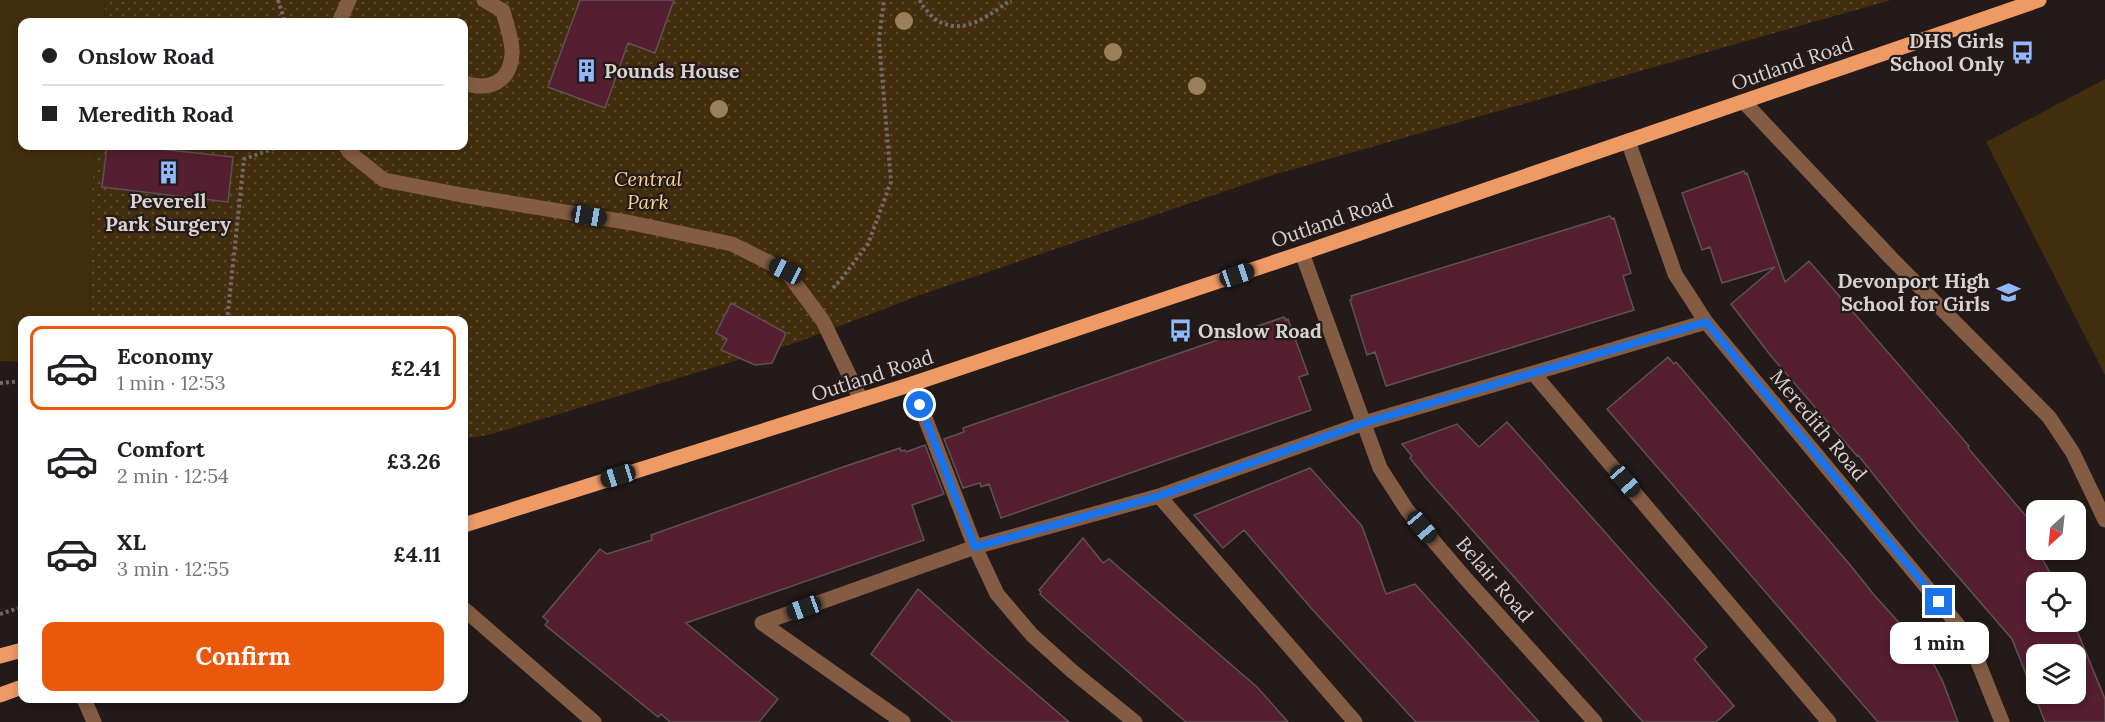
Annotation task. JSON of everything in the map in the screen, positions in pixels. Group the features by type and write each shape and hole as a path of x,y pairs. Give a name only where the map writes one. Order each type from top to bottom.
{"main road":[{"name":"Outland Road","path":"468,524 912,384 2039,0"},
{"path":"0,656 18,651"},
{"path":"0,695 18,688"}],"street":[{"path":"341,18 349,0"},
{"path":"468,84 476,87 495,84 507,75 512,53 503,12 484,0"},
{"path":"1744,102 1891,258 2049,417 2073,453 2105,520"},
{"name":"Meredith Road","path":"1628,141 1675,274 1706,322 1968,637 2002,722"},
{"path":"348,150 384,180 632,223 732,244 786,271 823,321 861,400"},
{"name":"Belair Road","path":"1302,253 1380,468 1407,510 1595,722"},
{"path":"903,722 762,624 975,547 1159,496 1364,423 1706,322"},
{"path":"1533,373 1829,722"},
{"path":"912,384 975,547 998,594 1032,635 1135,722"},
{"path":"1159,496 1355,722"},
{"path":"468,612 594,722"},
{"path":"86,703 94,722"}],"path":[{"path":"278,0 284,18"},
{"path":"813,307 842,278 868,244 891,182 879,39 884,0"},
{"path":"920,0 921,4 937,20 959,27 984,20 1011,0"},
{"path":"227,316 244,159 270,150"},
{"path":"0,383 18,381"},
{"path":"0,614 18,608"}],"green space":[{"path":"0,0 105,0 104,18 18,18 18,150 95,150 90,316 18,316 18,362 0,361"},
{"name":"Central Park","path":"105,0 1891,0 1276,174 920,295 801,341 492,434 468,438 468,316 90,316 95,150 468,150 468,18 104,18"},
{"path":"2105,79 2105,375 1986,142"}],"building":[{"name":"Pounds House","path":"580,0 674,0 655,53 628,43 605,108 548,87"},
{"name":"Peverell Park Surgery","path":"107,150 169,150 233,157 228,202 102,187"},
{"path":"1744,171 1745,174 1747,173 1785,282 1809,261 1969,446 1968,448 2026,516 2026,560 2043,560 2050,572 2026,572 2026,632 2078,632 2082,644 2026,644 2026,674 2012,639 1917,529 1858,455 1771,356 1731,304 1775,267 1722,283 1710,247 1702,250 1682,193"},
{"path":"1610,216 1614,218 1631,273 1623,276 1634,310 1386,386 1375,352 1367,355 1350,300 1351,296"},
{"path":"731,303 786,333 772,363 755,365 721,350 727,339 716,333"},
{"path":"1284,317 1288,319 1308,374 1299,377 1311,410 1001,518 989,484 981,487 980,483 963,488 944,439 964,432 963,428"},
{"path":"1668,357 1674,364 1676,362 1875,596 1930,657 1943,682 1958,722 1878,722 1607,409"},
{"path":"1507,422 1707,647 1694,659 1734,706 1716,722 1643,722 1426,478 1402,444 1457,424 1479,447"},
{"path":"925,445 944,494 912,505 924,540 686,623 778,699 759,722 670,722 661,714 658,717 545,625 548,621 543,617 600,549 607,554 652,540 651,535 843,467 900,448 901,451 906,452"},
{"path":"1310,468 1362,526 1386,594 1415,584 1539,722 1416,722 1311,608 1244,530 1223,548 1194,515"},
{"path":"1083,538 1103,563 1109,559 1257,687 1288,722 1186,722 1040,594 1039,590"},
{"path":"918,589 1069,722 953,722 871,654"},
{"path":"2086,653 2105,699 2105,722 2045,722 2038,704 2086,704"}],"place":[{"name":"DHS Girls School Only","path":"2022,52"},
{"name":"Pounds House","path":"586,70"},
{"name":"Peverell Park Surgery","path":"168,172"},
{"name":"Devonport High School for Girls","path":"2008,292"},
{"name":"Onslow Road","path":"1180,330"}],"route":[{"path":"920,405 975,547 1159,496 1364,423 1706,322 1939,602"}]}
